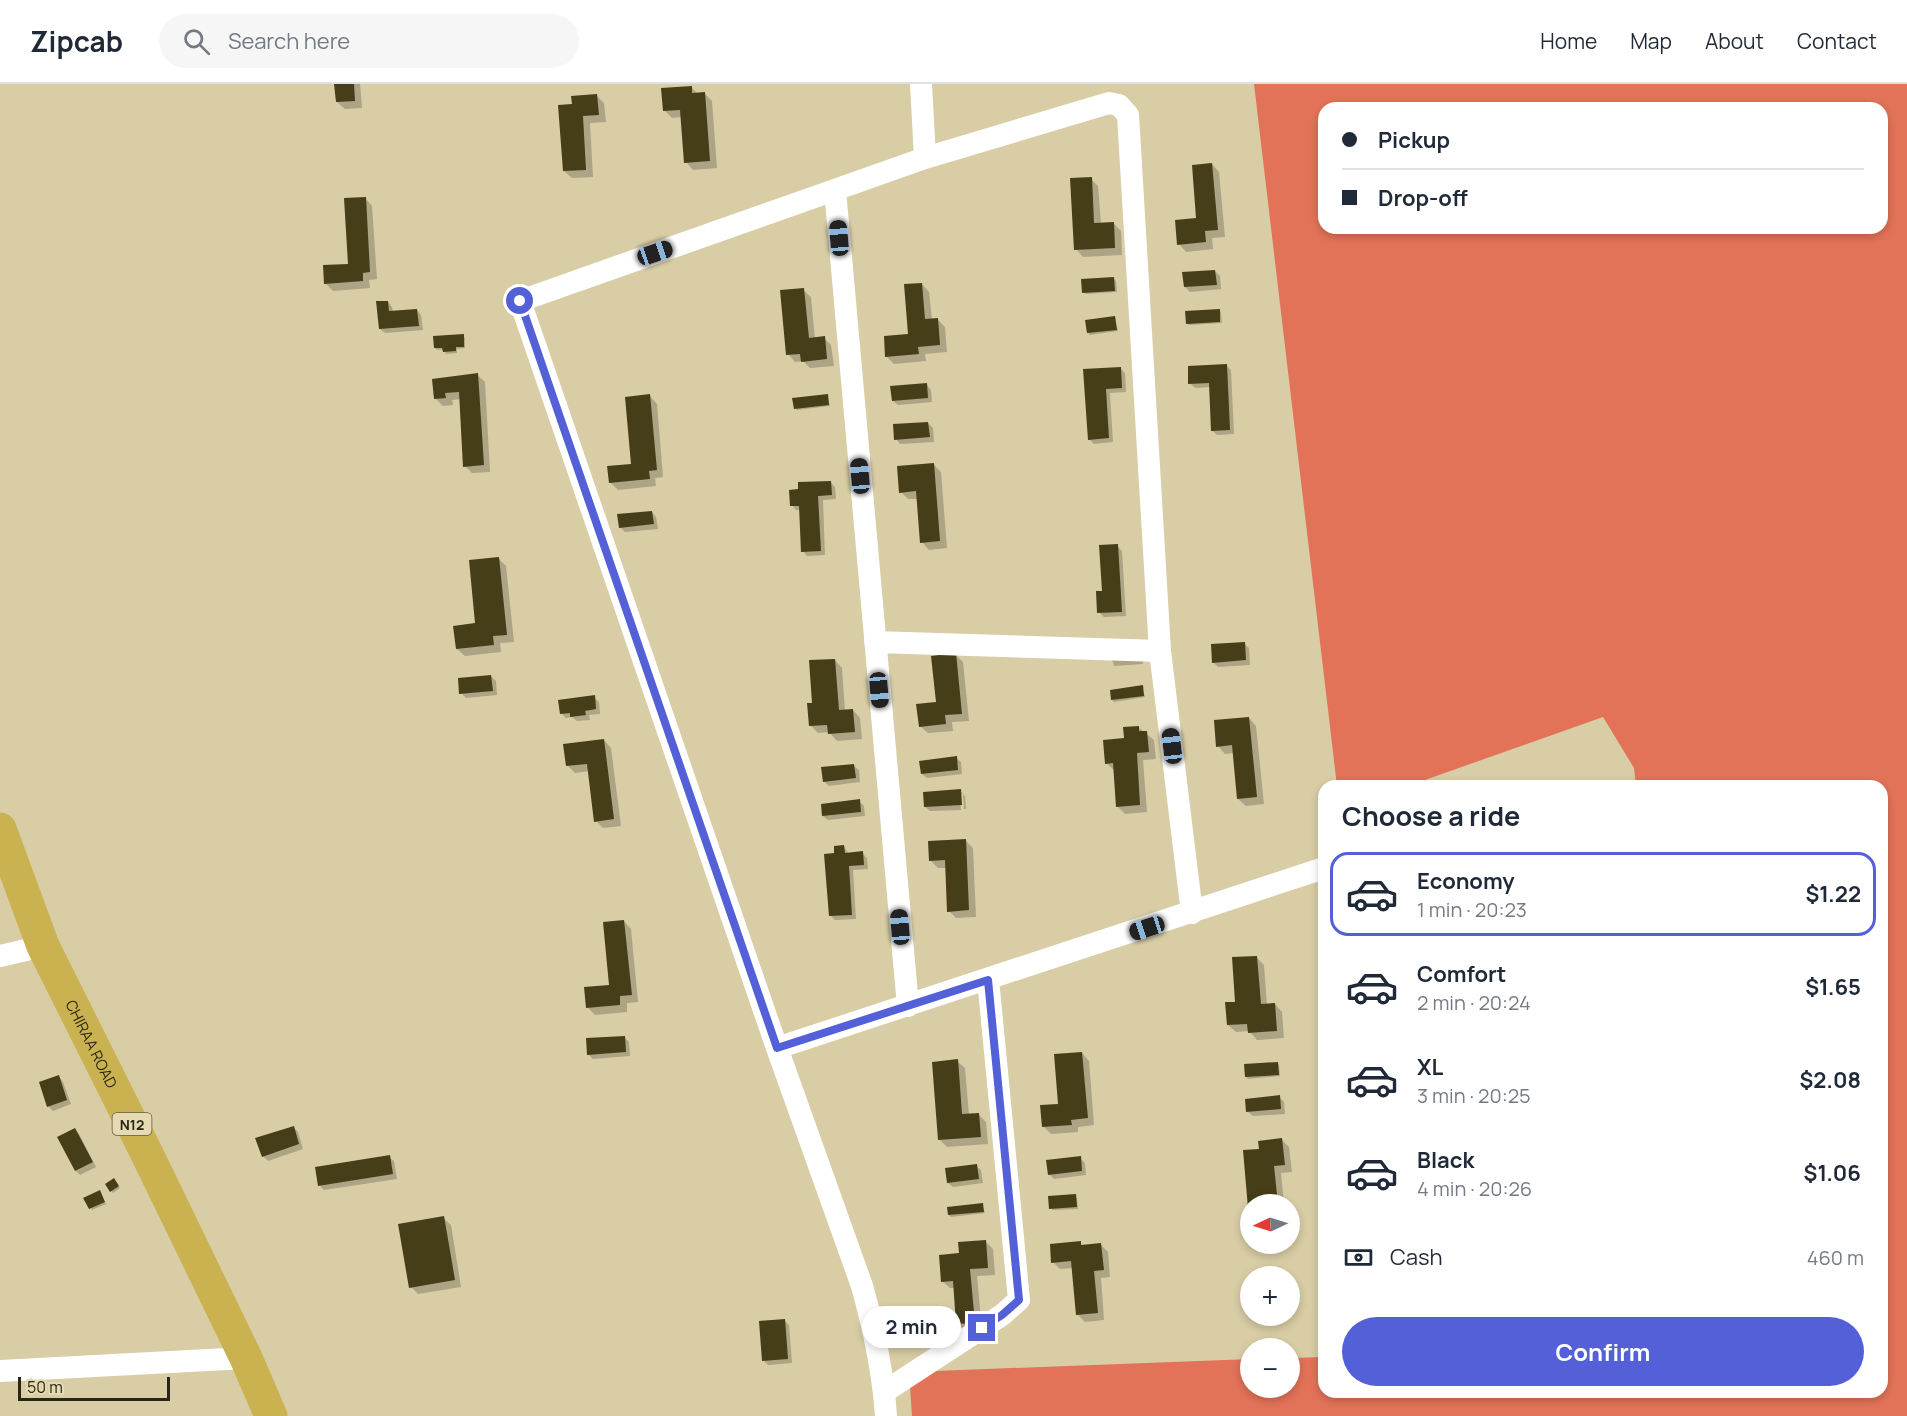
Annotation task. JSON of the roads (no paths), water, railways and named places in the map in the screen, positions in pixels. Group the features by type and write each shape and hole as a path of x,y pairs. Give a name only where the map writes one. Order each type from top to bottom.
{"highway":[{"name":"CHIRAA ROAD","path":"0,829 43,946 246,1358 271,1416"}],"street":[{"path":"921,84 925,158"},
{"path":"886,1416 873,1324 862,1286 777,1048 520,301 925,158 1109,103 1119,105 1128,115 1161,651 1192,913"},
{"path":"835,190 908,1006"},
{"path":"875,642 1161,651"},
{"path":"777,1048 1318,870"},
{"path":"0,956 43,946"},
{"path":"884,1392 1002,1315 1019,1300 988,980"},
{"path":"0,1371 246,1358"}]}
